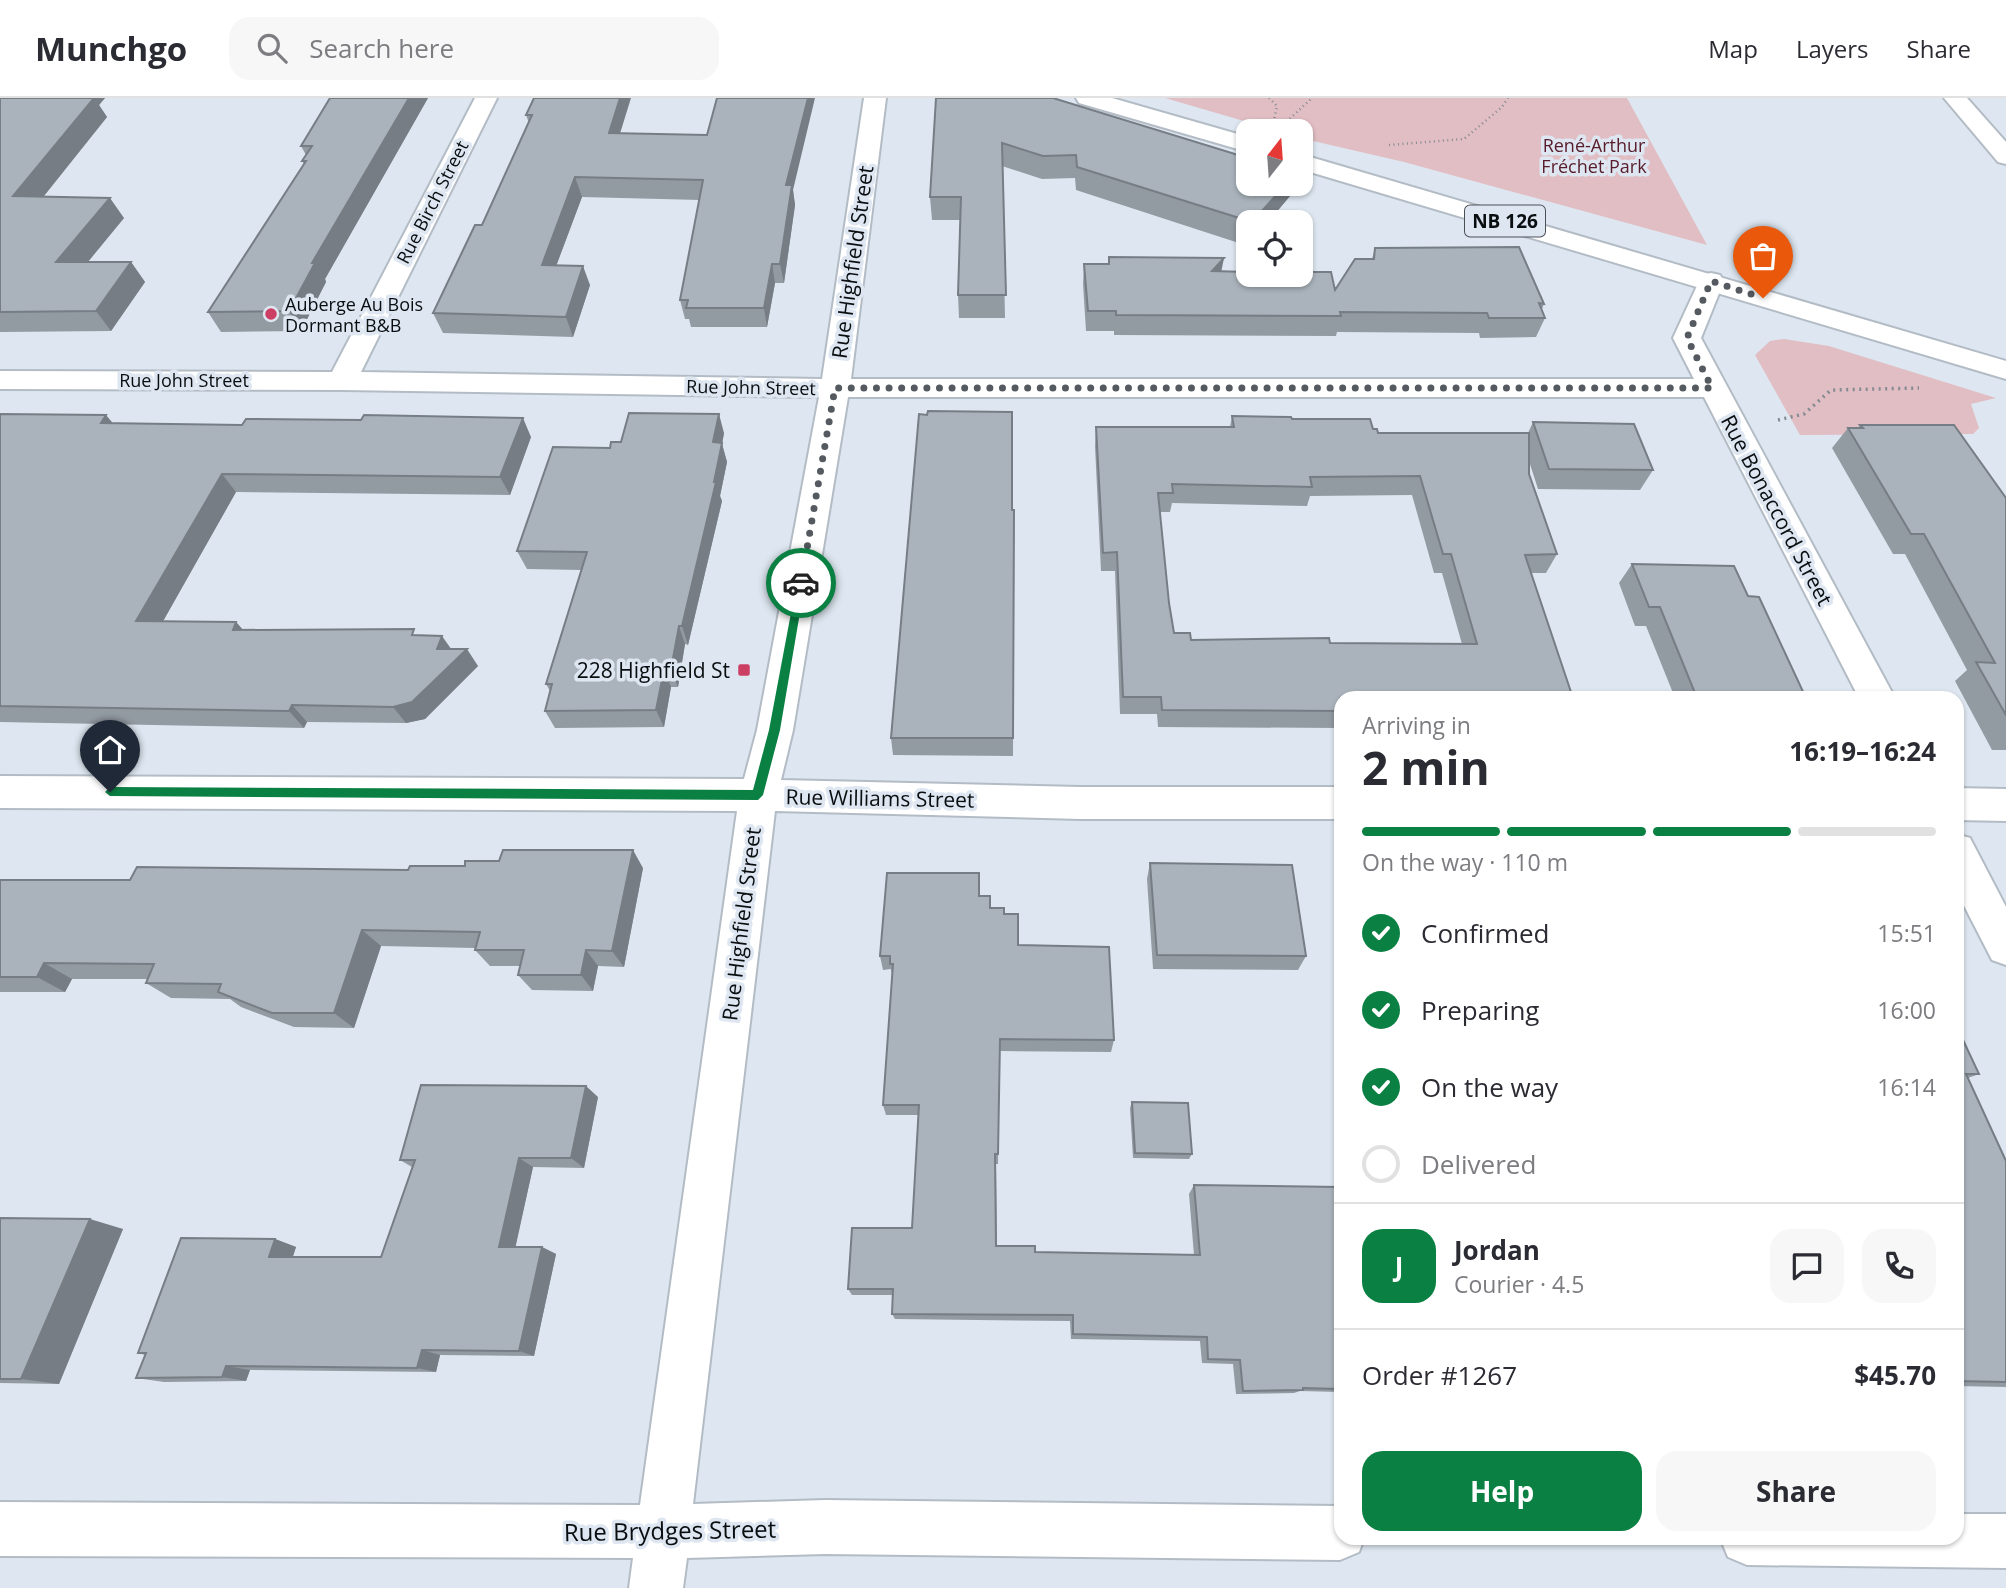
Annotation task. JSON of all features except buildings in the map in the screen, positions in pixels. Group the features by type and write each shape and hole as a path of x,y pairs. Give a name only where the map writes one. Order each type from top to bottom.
{"street":[{"name":"Rue Birch Street","path":"342,381 486,98"},
{"name":"Rue Highfield Street","path":"656,1588 758,795 775,730 835,388 875,98"},
{"path":"1087,98 1236,141"},
{"path":"1955,98 2006,157"},
{"name":"NB 126","path":"1313,165 2006,370"},
{"name":"Rue Bonaccord Street","path":"1711,281 1687,338 1873,691"},
{"path":"1922,346 2006,349"},
{"name":"Rue John Street","path":"0,380 342,381 835,388 1712,388"},
{"name":"Rue Williams Street","path":"0,792 758,795 1080,803 1334,803"},
{"path":"1964,804 2006,805"},
{"path":"1964,866 2006,947"},
{"name":"Rue Brydges Street","path":"0,1528 663,1532 825,1527 1334,1533"},
{"path":"1964,1541 2006,1541"}],"path":[{"path":"1269,98 1277,106 1276,119"},
{"path":"1288,119 1312,98"},
{"path":"1380,145 1464,139 1502,107 1508,98"},
{"path":"1771,420 1792,419 1813,410 1821,397 1831,390 1929,387"}],"green space":[{"name":"René-Arthur Fréchet Park","path":"1165,98 1627,98 1707,245 1404,162 1313,141 1313,119 1237,119"},
{"path":"1784,339 1829,346 1996,398 1971,404 1979,428 1973,434 1800,435 1755,355 1770,341"}],"way so far":[{"path":"801,583 835,388 1712,388 1687,338 1711,281 1763,298"}],"place":[{"name":"Auberge Au Bois Dormant B&B","path":"271,314"},
{"name":"228 Highfield St","path":"744,670"}],"route":[{"path":"110,792 758,795 775,730 801,583"}]}
